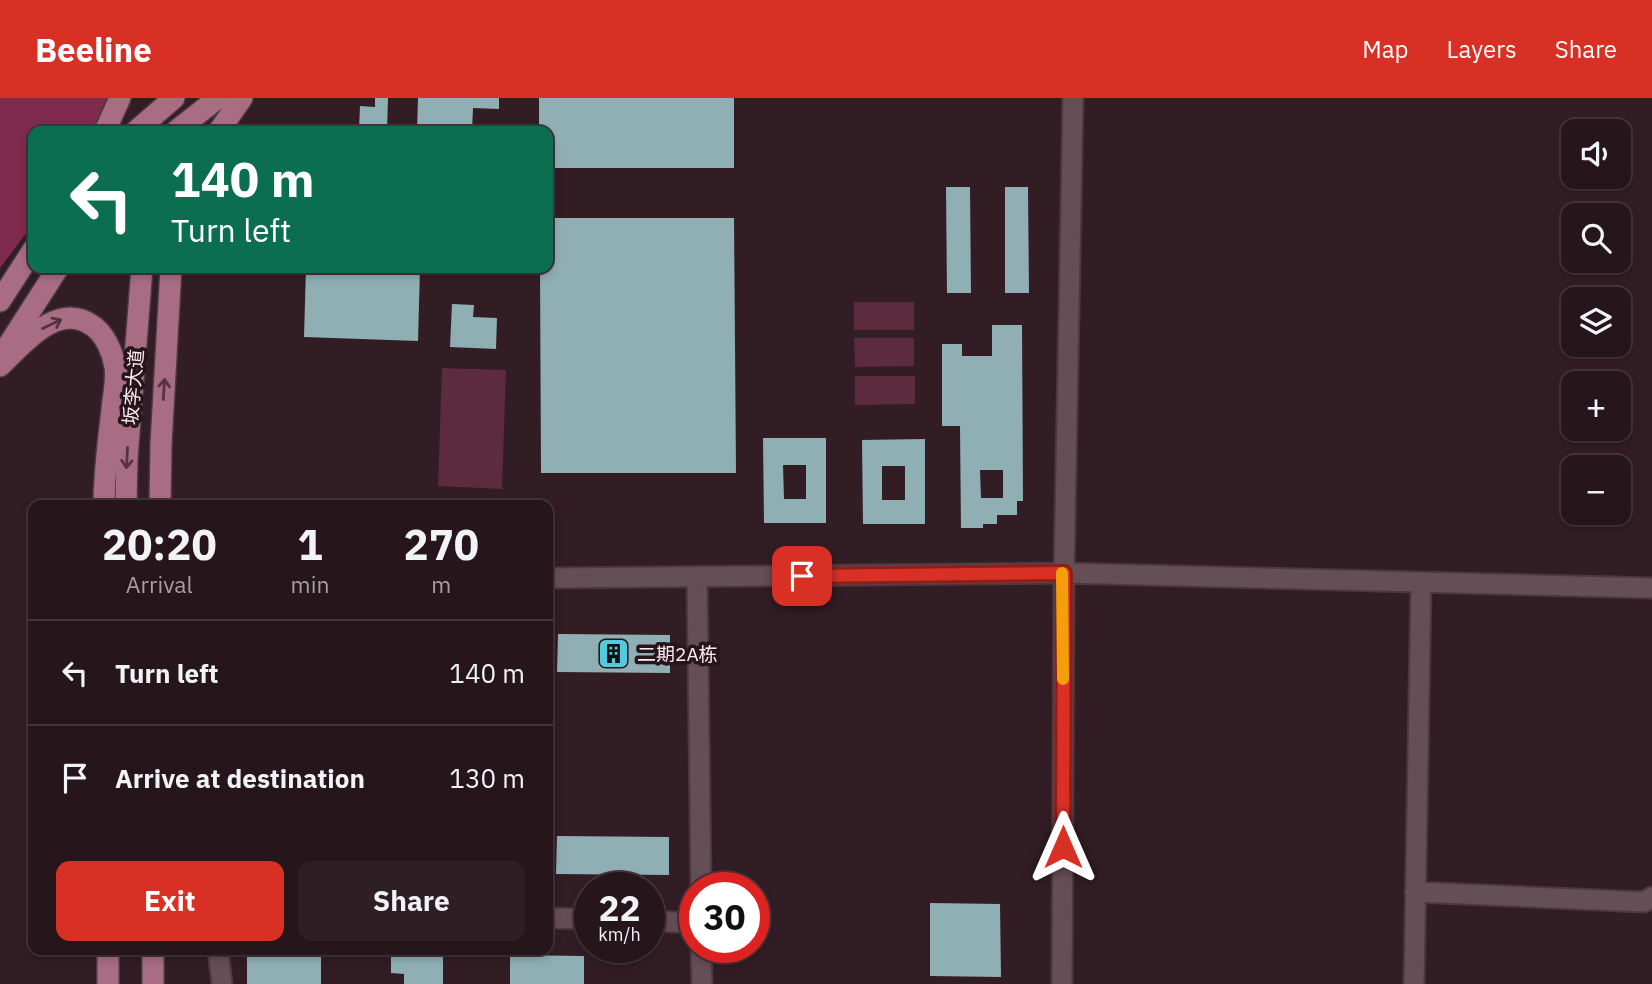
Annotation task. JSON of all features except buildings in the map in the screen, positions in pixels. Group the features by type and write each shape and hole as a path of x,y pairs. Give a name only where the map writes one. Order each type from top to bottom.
{"main road":[{"path":"107,126 120,98"},
{"path":"151,115 175,98"},
{"path":"175,98 176,126"},
{"path":"182,126 218,98"},
{"path":"222,126 242,98"},
{"path":"0,301 28,258"},
{"path":"0,359 55,273"},
{"name":"坂李大道","path":"125,500 142,273"},
{"name":"坂李大道","path":"160,500 171,273"},
{"path":"0,366 56,320 67,317 78,319 90,323 100,331 115,367 104,500"},
{"path":"103,955 108,979"},
{"path":"108,955 108,979"},
{"path":"153,955 153,984"}],"street":[{"path":"1062,984 1064,573 1073,98"},
{"path":"553,578 1064,573 1652,588"},
{"path":"697,577 701,872"},
{"path":"1414,984 1421,583"},
{"path":"1415,892 1644,902 1652,897"},
{"path":"553,918 574,919"},
{"path":"219,955 222,984"},
{"path":"701,963 702,984"}],"shaded area":[{"path":"0,98 110,98 98,126 28,126 28,231 0,268"},
{"path":"854,302 914,302 914,330 854,330"},
{"path":"854,338 914,338 914,366 855,367"},
{"path":"442,368 506,370 502,489 438,486"},
{"path":"855,376 915,376 915,404 855,405"}],"slow traffic":[{"path":"1062,573 1063,679"}],"place":[{"name":"二期2A栋","path":"614,654"}],"route":[{"path":"802,576 1064,573 1063,847"}]}
